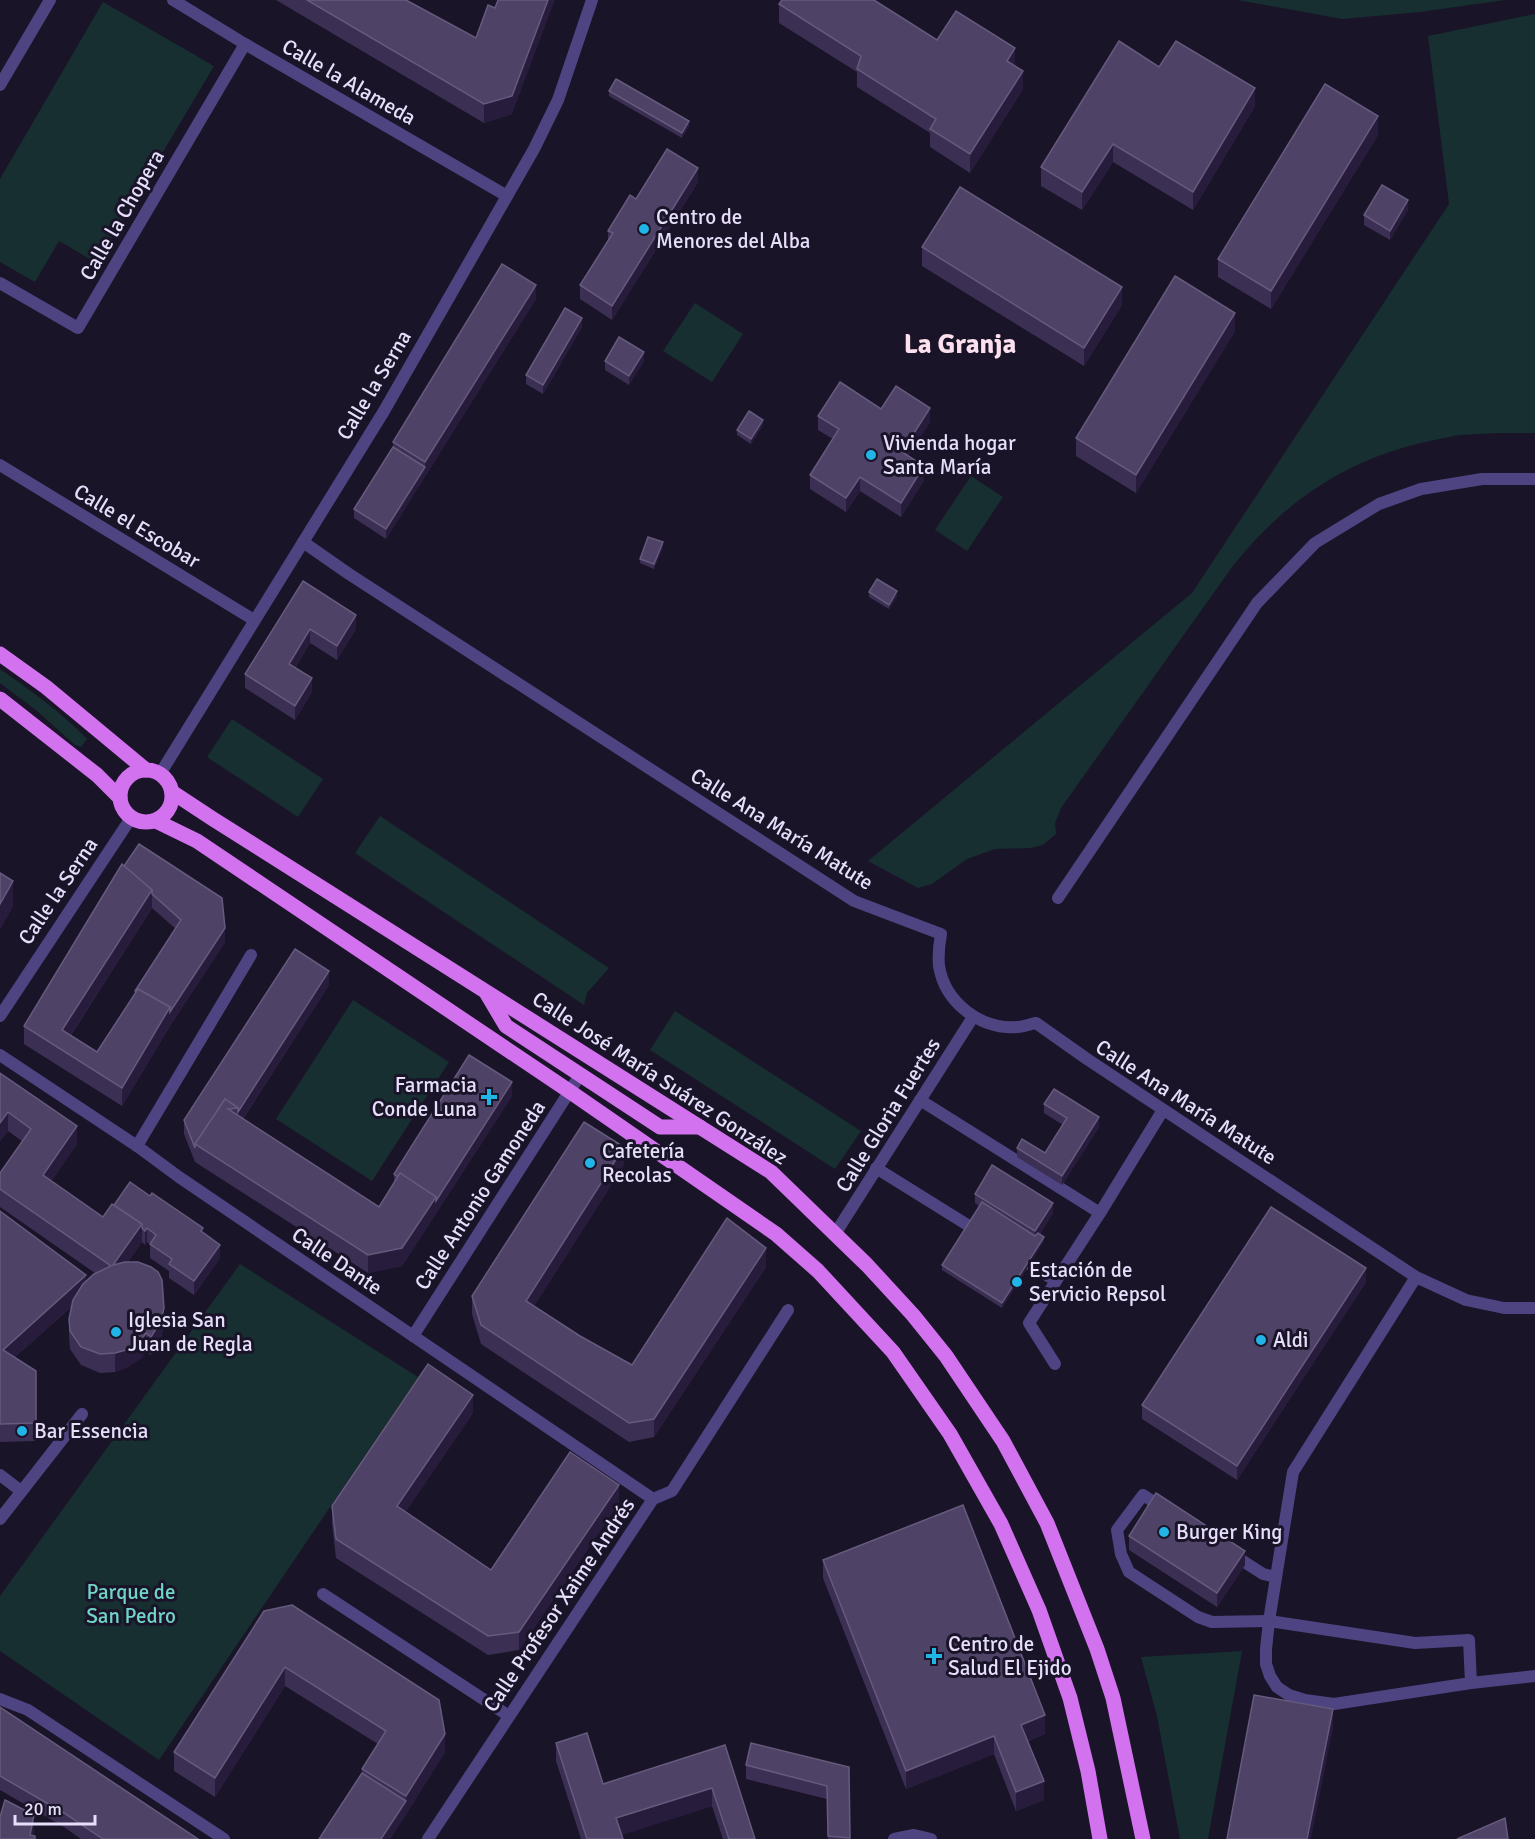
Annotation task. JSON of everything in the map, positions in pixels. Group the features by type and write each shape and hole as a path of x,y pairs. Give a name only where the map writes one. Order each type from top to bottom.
{"main road":[{"path":"0,654 46,687 153,772 165,778 172,792 167,812 156,821 147,823 131,818 125,813 120,798 97,775 0,699"},
{"name":"Calle la Serna","path":"120,798 120,789 131,774 153,772"},
{"name":"Calle José María Suárez González","path":"172,792 771,1172 913,1315 946,1356 1003,1441 1042,1513 1097,1649 1113,1698 1143,1839"},
{"path":"156,821 197,841 569,1091 776,1234 818,1271 893,1352 950,1434 1001,1524 1039,1610 1070,1698 1088,1771 1101,1839"},
{"path":"485,991 506,1026 660,1127 700,1127"}],"street":[{"path":"0,86 50,0"},
{"name":"Calle la Alameda","path":"173,0 507,196"},
{"name":"Calle la Serna","path":"153,772 254,620 393,397 534,149 558,99 592,0"},
{"name":"Calle la Chopera","path":"0,283 78,328 246,44"},
{"name":"Calle el Escobar","path":"0,465 254,620"},
{"path":"1058,898 1257,603 1314,543 1379,504 1421,489 1482,479 1535,479"},
{"name":"Calle Ana María Matute","path":"303,542 358,580 854,901 941,934 938,950 945,987 958,1005 974,1017 997,1026 1018,1027 1036,1023 1416,1277 1466,1300 1504,1308 1535,1308"},
{"name":"Calle la Serna","path":"0,1017 131,818"},
{"path":"136,1146 250,955"},
{"name":"Calle Gloria Fuertes","path":"835,1234 974,1017"},
{"name":"Calle Dante","path":"0,1055 653,1499"},
{"name":"Calle Antonio Gamoneda","path":"413,1336 580,1075"},
{"path":"920,1100 1100,1213"},
{"path":"1055,1364 1029,1323 1163,1110"},
{"path":"876,1167 1056,1281"},
{"path":"1416,1277 1293,1472 1269,1621 1266,1649 1269,1676 1277,1687 1289,1695 1334,1704 1471,1683 1535,1676"},
{"name":"Calle Profesor Xaime Andrés","path":"428,1839 653,1499 672,1491 788,1310"},
{"path":"0,1519 82,1414"},
{"path":"0,1475 21,1491"},
{"path":"1173,1514 1143,1495 1118,1530 1121,1554 1129,1572 1198,1617 1212,1622 1269,1621 1415,1642 1469,1640 1471,1683"},
{"path":"1223,1548 1263,1574 1275,1577"},
{"path":"323,1594 509,1716"},
{"path":"0,1699 28,1710 224,1839"},
{"path":"894,1839 914,1835 931,1839"}],"green space":[{"path":"1238,0 1505,0 1420,12 1342,19"},
{"path":"103,2 214,66 97,263 59,241 35,282 0,262 0,179"},
{"path":"1535,14 1535,433 1461,435 1400,449 1345,471 1295,503 1273,522 1232,567 1061,808 1055,823 1056,834 1043,845 1031,848 995,849 967,859 932,884 918,888 868,861 1192,593 1449,204 1428,36"},
{"path":"695,303 743,334 712,382 663,351"},
{"path":"971,476 1003,497 967,551 935,530"},
{"path":"0,669 77,729 87,739 81,747 75,745 36,710 0,683"},
{"path":"232,719 323,779 298,817 207,757"},
{"path":"380,816 609,968 587,993 584,1005 355,853"},
{"path":"353,1000 449,1062 372,1181 276,1119"},
{"path":"675,1011 861,1131 835,1169 650,1050"},
{"name":"Parque de San Pedro","path":"240,1264 418,1377 159,1760 0,1651 0,1596"},
{"path":"1242,1651 1208,1839 1180,1839 1157,1716 1141,1657"}],"building":[{"path":"307,0 406,0 476,38 488,5 495,8 498,0 548,0 512,96 484,104"},
{"path":"782,0 874,0 937,40 956,11 1015,48 1007,61 1023,71 970,154 930,129 936,119 857,69 861,56 779,4"},
{"path":"1119,41 1159,67 1176,41 1255,88 1193,192 1113,144 1082,192 1041,167"},
{"path":"616,79 689,121 682,133 609,91"},
{"path":"1325,84 1378,116 1271,291 1218,259"},
{"name":"Centro de Menores del Alba","path":"667,149 698,168 612,306 580,285 613,233 608,231 630,195 636,199"},
{"path":"1382,185 1408,200 1390,231 1364,215"},
{"path":"960,187 1122,287 1084,348 922,247"},
{"path":"502,264 536,285 425,462 393,442"},
{"path":"1175,276 1235,313 1136,475 1076,438"},
{"path":"565,308 582,318 543,385 526,375"},
{"path":"619,337 644,352 629,376 605,361"},
{"name":"Vivienda hogar Santa María","path":"840,382 881,409 896,386 930,408 902,452 924,466 901,503 860,477 846,498 810,475 839,429 818,416"},
{"path":"749,411 763,420 751,439 737,430"},
{"path":"393,447 425,467 386,529 354,509"},
{"path":"648,537 663,542 654,564 640,559"},
{"path":"877,579 897,591 889,605 869,592"},
{"path":"303,581 356,615 337,646 310,629 289,664 312,678 295,706 245,674"},
{"path":"139,844 222,898 225,928 170,1012 170,1007 138,989 135,991 181,920 152,894 152,890 124,866"},
{"path":"122,864 152,890 62,1030 97,1052 138,989 170,1007 122,1088 24,1026"},
{"path":"0,873 13,881 0,904"},
{"path":"295,949 329,971 238,1112 238,1108 225,1099 195,1144 195,1148 184,1120"},
{"path":"469,1055 512,1082 436,1201 436,1197 400,1173 398,1177 394,1174"},
{"path":"0,1073 77,1126 43,1175 103,1217 112,1204 142,1224 113,1265 138,1262 158,1272 162,1280 164,1308 161,1321 151,1337 146,1333 141,1340 126,1350 100,1354 81,1347 70,1331 69,1319 73,1300 83,1284 94,1274 111,1266 0,1189 0,1173 31,1129 8,1112 0,1123"},
{"path":"1054,1089 1099,1117 1062,1176 1017,1148 1022,1139 1045,1153 1067,1118 1044,1104"},
{"path":"225,1099 238,1108 228,1109 379,1207 400,1173 436,1197 402,1248 368,1255 195,1144"},
{"path":"584,1122 624,1147 526,1301 580,1336 632,1365 727,1218 766,1248 654,1419 629,1423 481,1325 472,1296"},
{"path":"992,1165 1053,1203 1035,1231 975,1194"},
{"path":"130,1182 150,1196 152,1193 203,1228 201,1231 220,1245 194,1281 169,1264 172,1259 150,1244 156,1235 147,1228 145,1231 142,1224 114,1205"},
{"path":"982,1202 1035,1236 1038,1233 1044,1237 1002,1303 942,1265"},
{"name":"Aldi","path":"1271,1207 1366,1268 1237,1466 1142,1405"},
{"path":"0,1211 86,1275 3,1350 36,1371 36,1423 0,1424"},
{"path":"428,1364 473,1395 397,1506 491,1570 570,1452 619,1485 519,1632 488,1636 336,1539 332,1506"},
{"path":"1156,1493 1245,1551 1217,1593 1129,1536"},
{"name":"Centro de Salud El Ejido","path":"963,1505 1045,1715 1021,1725 1044,1781 1016,1792 994,1736 906,1771 823,1560"},
{"path":"292,1605 439,1700 445,1734 406,1796 362,1769 386,1731 285,1667 215,1778 174,1752 264,1611"},
{"path":"1254,1695 1333,1709 1307,1839 1227,1839"},
{"path":"0,1707 198,1839 103,1839 64,1813 0,1776"},
{"path":"587,1733 603,1784 725,1745 755,1839 729,1839 712,1788 616,1818 623,1839 587,1839 556,1743"},
{"path":"751,1743 849,1767 850,1838 828,1836 827,1786 746,1765"},
{"path":"362,1773 406,1801 381,1839 319,1839"},
{"path":"5,1800 34,1815 30,1835 35,1836 35,1839 0,1839 0,1817"},
{"path":"1505,1818 1508,1839 1457,1839"}],"place":[{"name":"Centro de Menores del Alba","path":"644,229"},
{"name":"Vivienda hogar Santa María","path":"871,455"},
{"name":"Farmacia Conde Luna","path":"489,1097"},
{"name":"Cafetería Recolas","path":"590,1163"},
{"name":"Estación de Servicio Repsol","path":"1017,1282"},
{"name":"Iglesia San Juan de Regla","path":"116,1332"},
{"name":"Aldi","path":"1261,1340"},
{"name":"Bar Essencia","path":"22,1431"},
{"name":"Burger King","path":"1164,1532"},
{"name":"Centro de Salud El Ejido","path":"934,1656"}],"district":[{"name":"La Granja","path":"960,344"}]}
